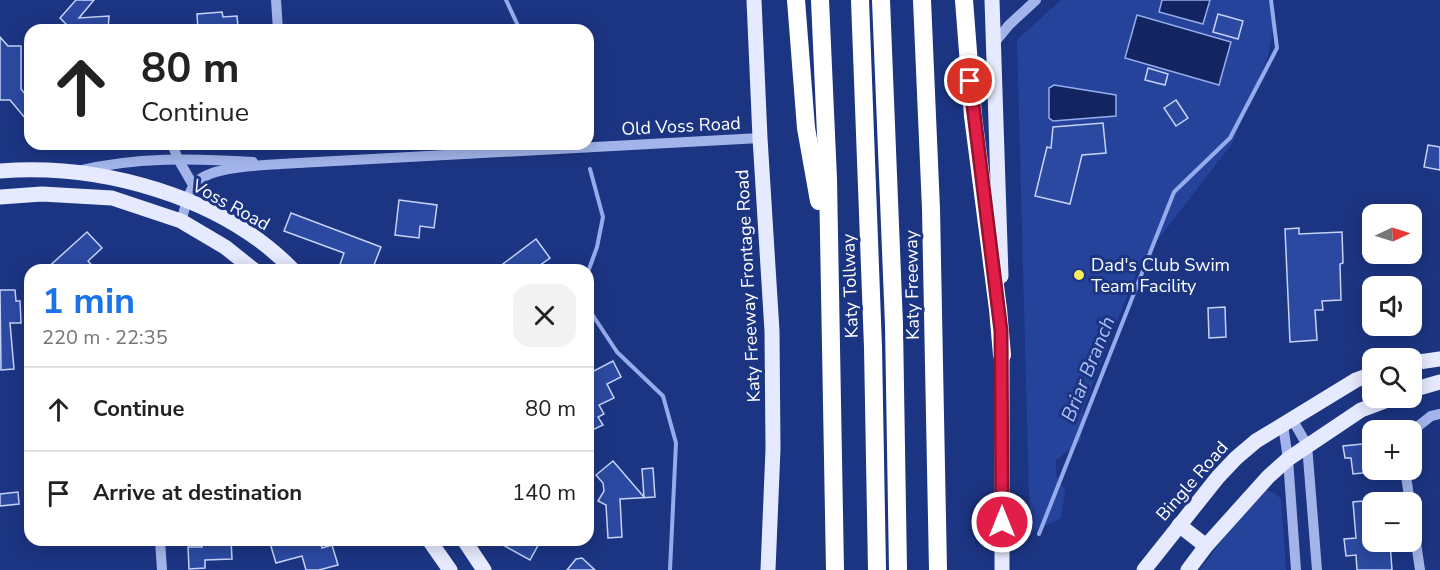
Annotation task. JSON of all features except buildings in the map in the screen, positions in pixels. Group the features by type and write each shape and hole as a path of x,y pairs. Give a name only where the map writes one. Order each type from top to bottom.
{"highway":[{"path":"796,0 806,128 830,254"},
{"path":"820,0 830,254 835,570"},
{"name":"Katy Tollway","path":"860,0 873,347 877,570"},
{"path":"881,0 894,325 898,570"},
{"name":"Katy Freeway","path":"922,0 931,198 938,570"},
{"path":"964,0 974,124 1002,355"}],"main road":[{"name":"Katy Freeway Frontage Road","path":"754,0 772,331 773,449 768,570"},
{"path":"992,0 1002,355 1002,570"},
{"name":"Voss Road","path":"0,171 73,172 140,185 188,200 255,237 286,264"},
{"name":"Voss Road","path":"0,197 42,194 112,198 181,221 225,247 247,264"},
{"path":"1422,362 1440,359"},
{"name":"Bingle Road","path":"1144,570 1218,477 1236,458 1257,441 1362,378"},
{"path":"1422,387 1440,382"},
{"path":"1188,570 1206,546 1268,477 1307,445 1366,408"},
{"path":"1179,525 1206,546"},
{"path":"433,546 450,570"},
{"path":"468,546 484,570"}],"street":[{"path":"276,0 278,24"},
{"path":"994,42 1036,0"},
{"name":"Old Voss Road","path":"594,147 760,138"},
{"path":"174,150 194,185 181,221"},
{"name":"Old Voss Road","path":"194,185 206,174 280,164 538,150"},
{"name":"Old Voss Road","path":"73,172 112,162 178,159 280,164"},
{"path":"1422,423 1431,416 1440,414"},
{"path":"1288,422 1307,445 1317,570"},
{"path":"1288,422 1288,459 1296,570"},
{"path":"160,546 162,570"},
{"path":"1417,552 1420,570"}],"shaded area":[{"name":"Dad's Club Swim Team Facility","path":"1061,0 1268,0 1274,25 1268,56 1232,144 1141,261 1084,407 1081,441 1056,460 1056,475 1065,491 1061,518 1030,533 1017,40"},
{"path":"1162,0 1210,0 1203,24 1159,12"},
{"path":"1137,15 1231,42 1219,85 1125,58"},
{"path":"1054,85 1116,95 1116,116 1053,121 1049,118 1049,88"},
{"path":"1265,490 1275,493 1281,499 1286,570 1200,570 1227,533"}],"waterway":[{"path":"506,0 517,24"},
{"name":"Briar Branch","path":"1039,534 1174,192 1230,138 1277,48 1271,0"},
{"path":"590,169 603,217 591,264"},
{"path":"594,317 617,352 663,396 676,443 670,570"}],"place":[{"name":"Dad's Club Swim Team Facility","path":"1079,275"}],"route":[{"path":"970,81 1001,331 1002,522"}]}
